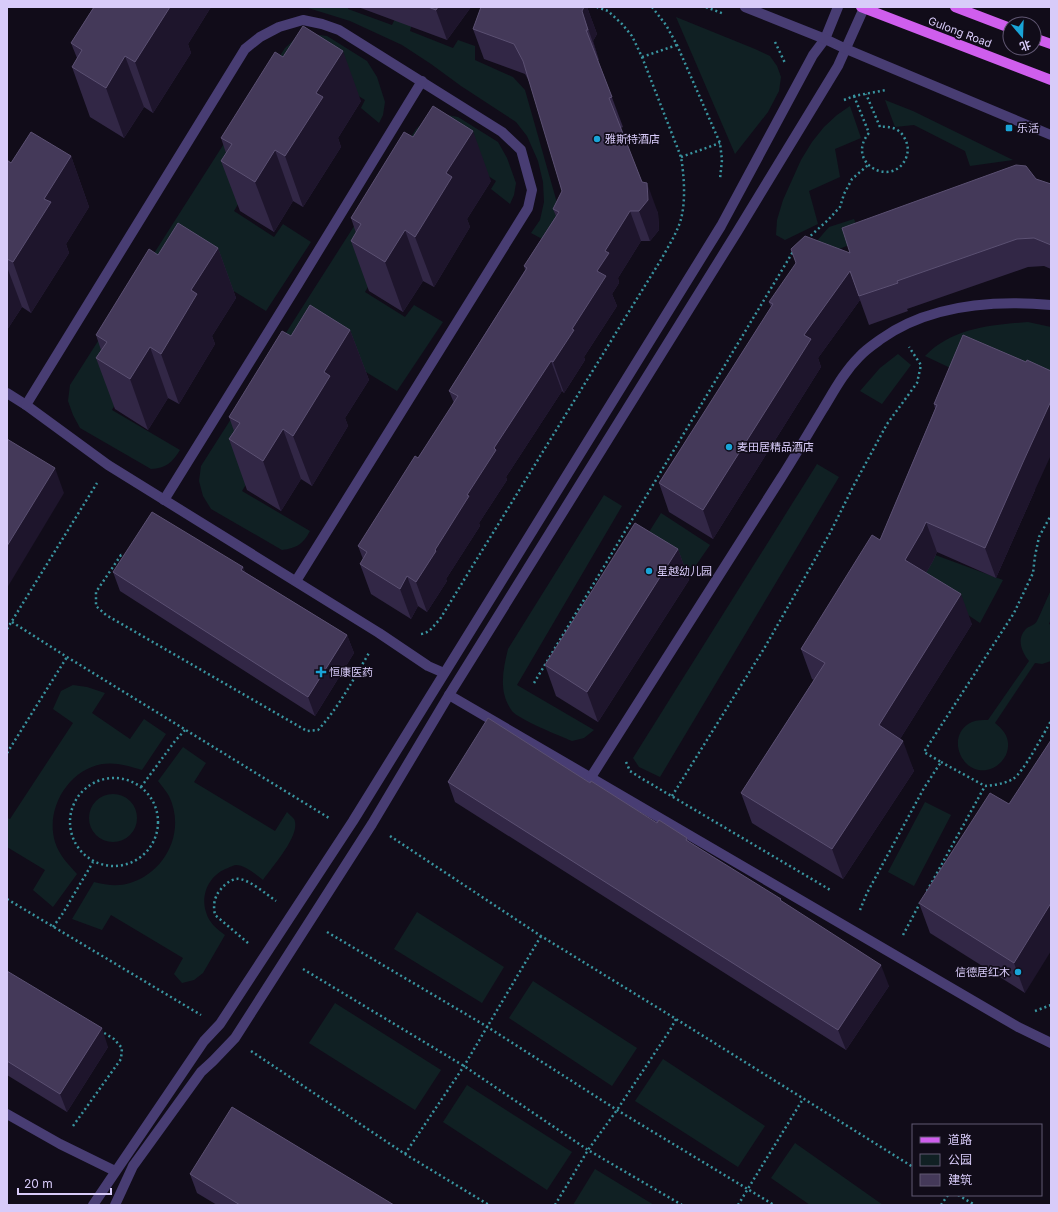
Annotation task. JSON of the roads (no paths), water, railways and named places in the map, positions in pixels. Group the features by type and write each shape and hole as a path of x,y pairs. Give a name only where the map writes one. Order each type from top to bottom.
{"main road":[{"name":"Gulong Road","path":"955,7 1002,25"},
{"name":"Gulong Road","path":"862,8 1051,80"}],"street":[{"path":"745,7 1051,134"},
{"path":"93,1205 204,1041 224,1017 353,821 721,226 813,55 824,39 838,7"},
{"path":"115,1205 133,1166 201,1072 235,1038 372,824 449,695 737,232 838,66 862,8"},
{"path":"26,405 245,49 260,37 279,27 303,20 322,24 339,30 502,132 521,150 532,190 528,208 296,581"},
{"path":"164,500 422,81"},
{"path":"591,777 796,454 842,378 860,356 883,338 910,322 939,313 971,306 1000,303 1051,305"},
{"path":"7,393 26,405 108,465 379,633 428,666 444,672"},
{"path":"449,695 1018,1027 1051,1043"},
{"path":"7,1114 60,1144 115,1171"}],"place":[{"name":"乐活","path":"1009,128"},
{"name":"雅斯特酒店","path":"597,139"},
{"name":"麦田居精品酒店","path":"729,447"},
{"name":"星越幼儿园","path":"649,571"},
{"name":"恒康医药","path":"321,672"},
{"name":"信德居红木","path":"1018,972"}]}
